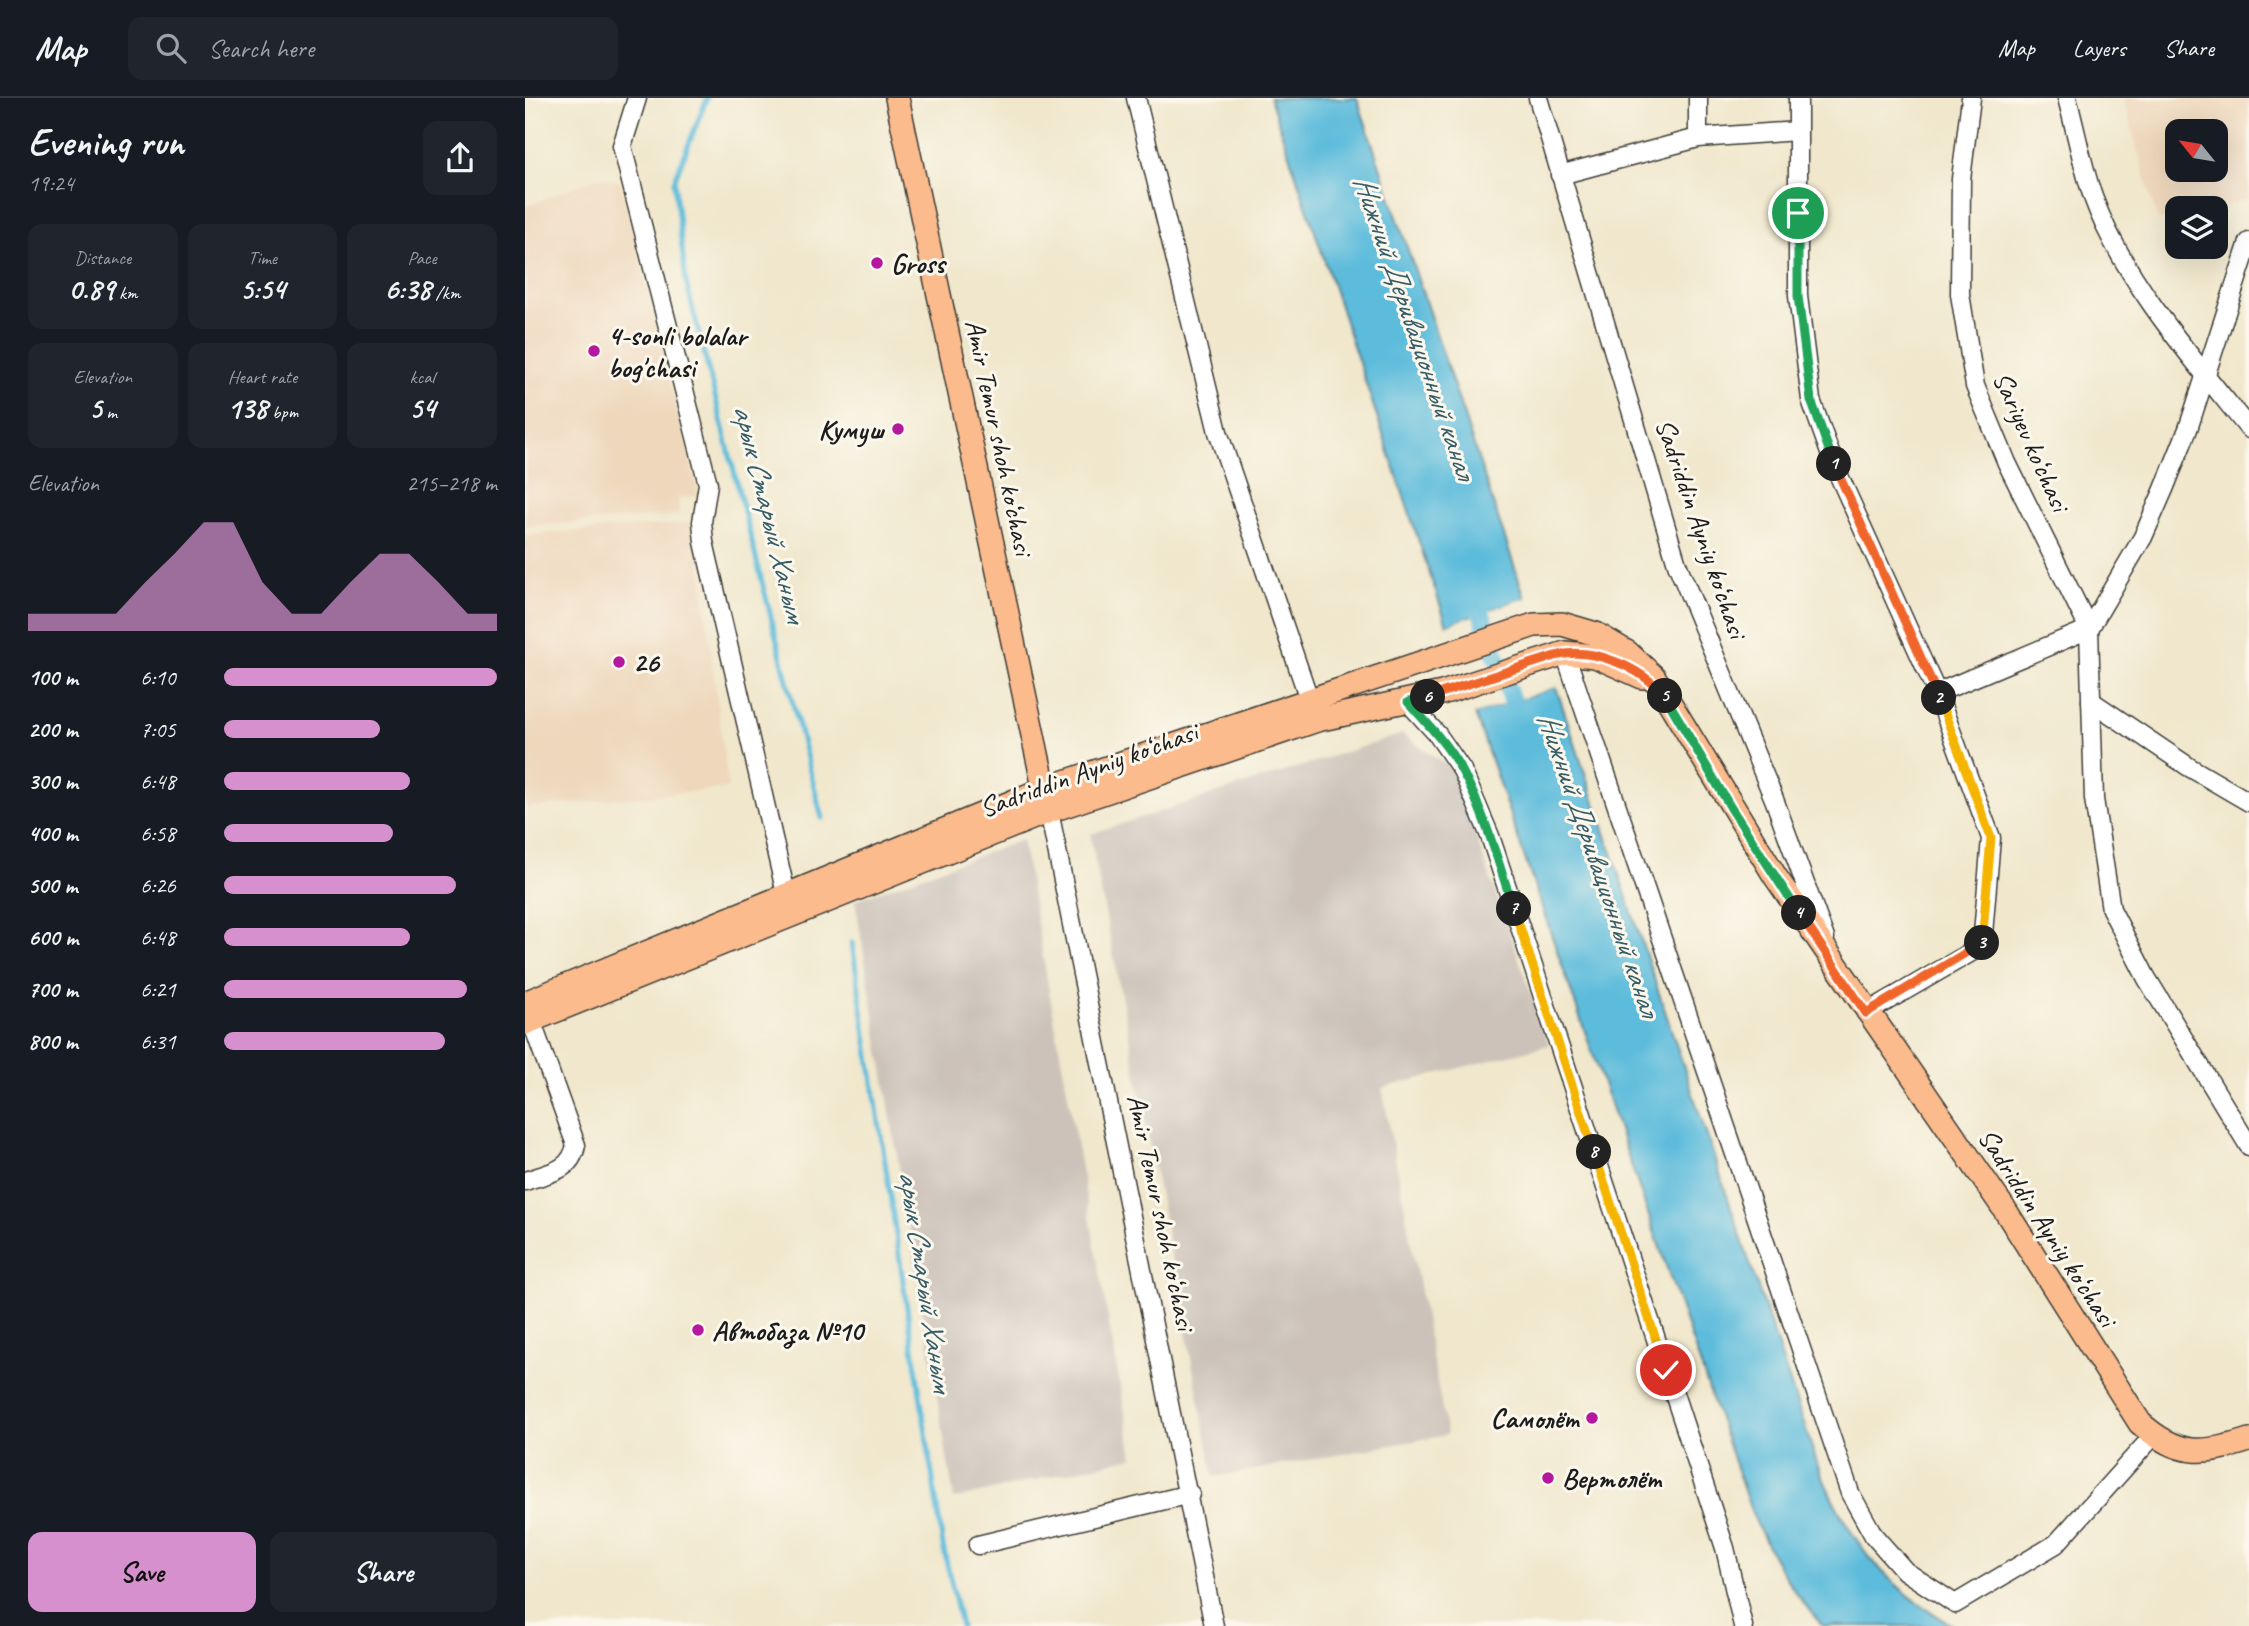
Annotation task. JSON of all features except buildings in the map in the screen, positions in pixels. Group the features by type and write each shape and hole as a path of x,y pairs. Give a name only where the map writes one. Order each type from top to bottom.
{"main road":[{"name":"Amir Temur shoh ko‘chasi","path":"897,98 1047,800"},
{"name":"Sadriddin Ayniy ko‘chasi","path":"527,1015 787,898 1308,698 1534,625 1571,626 1613,643 1647,669 1674,709 1731,808 1835,968 2005,1210 2122,1397 2154,1435 2180,1449 2220,1449 2249,1440"},
{"name":"Sadriddin Ayniy ko‘chasi","path":"527,1015 1047,800 1317,720 1442,693 1555,656 1595,656 1630,670 1662,693 1674,709"}],"street":[{"path":"637,98 622,146 708,484 702,522 703,542 787,898"},
{"path":"1136,98 1218,432 1308,698"},
{"name":"Sadriddin Ayniy ko‘chasi","path":"1538,98 1677,564 1774,799 1835,968"},
{"path":"1698,98 1698,138"},
{"path":"1798,98 1798,296 1811,400 1835,467 1937,692 1991,838 1982,946 1866,1013"},
{"name":"Sariyev ko‘chasi","path":"1971,98 1961,179 1960,294 1975,386 2007,463 2088,629 2094,799 2111,909 2146,977 2249,1146"},
{"path":"2067,98 2094,197 2123,259 2205,374 2249,429"},
{"path":"1560,175 1698,138 1797,131"},
{"path":"1937,692 2088,629 2143,537 2188,429 2249,242"},
{"path":"1555,656 1850,1493 1874,1535 1905,1571 1955,1604 2056,1544 2154,1435"},
{"path":"2091,701 2189,767 2249,802"},
{"path":"1408,702 1437,734 1462,771 1490,836 1725,1548 1743,1626"},
{"name":"Amir Temur shoh ko‘chasi","path":"1047,800 1215,1626"},
{"path":"525,1181 564,1168 574,1158 576,1145 527,1015"},
{"path":"978,1545 1190,1494"}],"shaded area":[{"path":"2123,98 2249,98 2249,199 2228,204 2228,196 2165,196 2165,219 2158,221"},
{"name":"4-sonli bolalar bog'chasi","path":"598,177 620,182 699,496 679,498 679,515 525,526 525,207"},
{"name":"26","path":"695,523 728,788 525,808 525,535"},
{"path":"1402,734 1452,769 1549,1045 1382,1088 1447,1435 1214,1477 1090,834"},
{"path":"1022,840 1133,1457 954,1499 855,900"}],"water":[{"path":"1270,98 1357,98 1525,598 1447,625"},
{"path":"1556,687 1818,1466 1842,1517 1871,1559 1907,1595 1954,1626 1823,1626 1800,1599 1781,1570 1750,1508 1475,714"}],"pier":[{"path":"1525,598 1526,601 1448,628 1447,625"},
{"path":"1554,684 1556,687 1475,714 1474,711"}],"waterway":[{"name":"арык Старый Ханым","path":"707,98 674,181 686,282 822,818"},
{"name":"Нижний Деривационный канал","path":"1474,592 1520,724"},
{"name":"арык Старый Ханым","path":"852,943 943,1546 961,1626"}],"place":[{"name":"Gross","path":"877,263"},
{"name":"4-sonli bolalar bog'chasi","path":"594,351"},
{"name":"Кумуш","path":"898,429"},
{"name":"26","path":"619,662"},
{"name":"Автобаза №10","path":"698,1330"},
{"name":"Самолёт","path":"1592,1418"},
{"name":"Вертолёт","path":"1548,1478"}],"route":[{"path":"1666,1370 1490,836 1462,771 1437,734 1408,702 1565,653 1595,656 1623,666 1651,682 1674,709 1731,808 1866,1013 1982,946 1991,838 1974,785 1937,692 1835,467 1811,400 1798,296 1798,213"}]}
